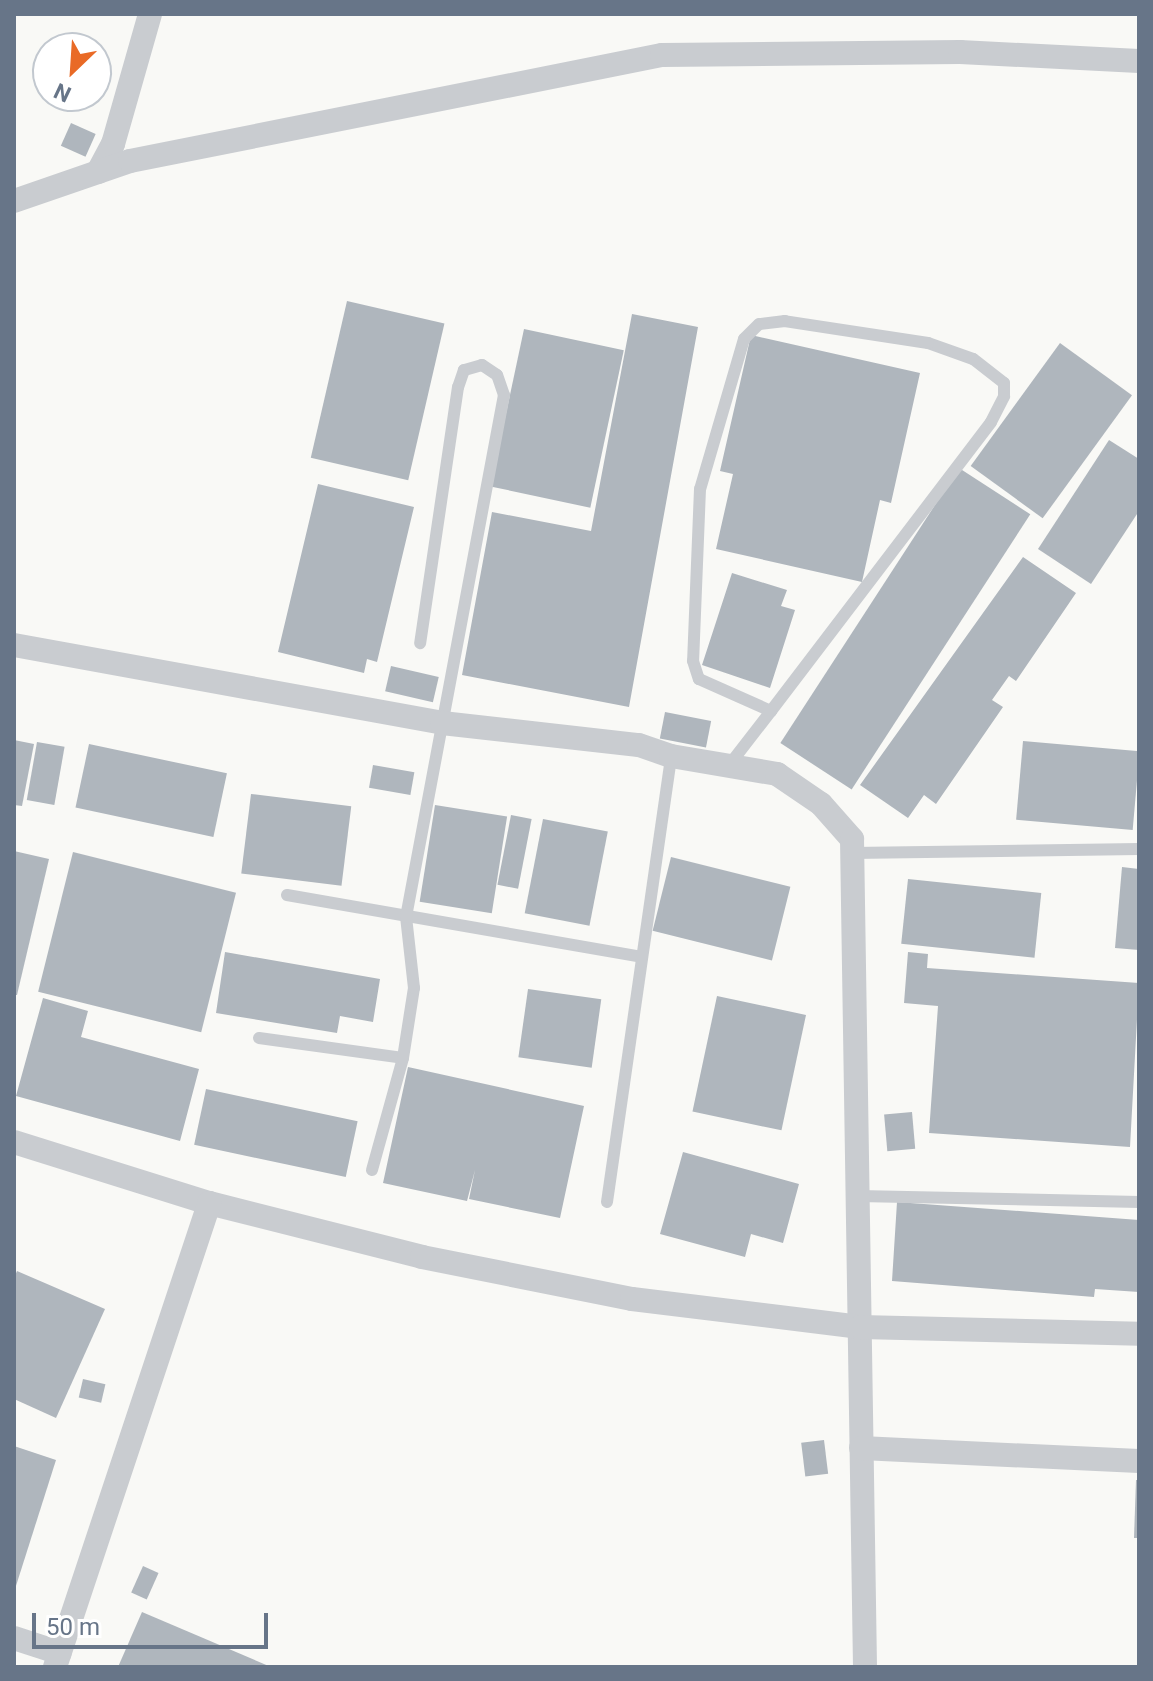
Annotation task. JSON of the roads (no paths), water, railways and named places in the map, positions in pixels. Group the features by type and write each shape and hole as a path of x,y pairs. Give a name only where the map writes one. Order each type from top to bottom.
{"street":[{"path":"98,172 113,144 150,14"},
{"path":"14,201 130,161 662,55 960,52 1139,61"},
{"path":"14,645 442,723 639,745 671,756 777,774 821,804 852,839 865,1667"},
{"path":"14,1142 209,1203 422,1257 632,1299 860,1327 1139,1334"},
{"path":"14,1638 57,1660 209,1203"},
{"path":"861,1448 1139,1461"}],"lane":[{"path":"730,764 771,711 991,422 1004,396 1004,383 973,359 928,343 785,321 759,324 744,339 700,489 693,661 699,679 771,711"},
{"path":"372,1170 403,1058 414,988 406,917 504,395 497,375 482,365 464,370 458,387 420,643"},
{"path":"607,1202 671,756"},
{"path":"852,853 1139,849"},
{"path":"287,895 642,957"},
{"path":"259,1038 403,1058"},
{"path":"858,1196 1139,1202"}]}
